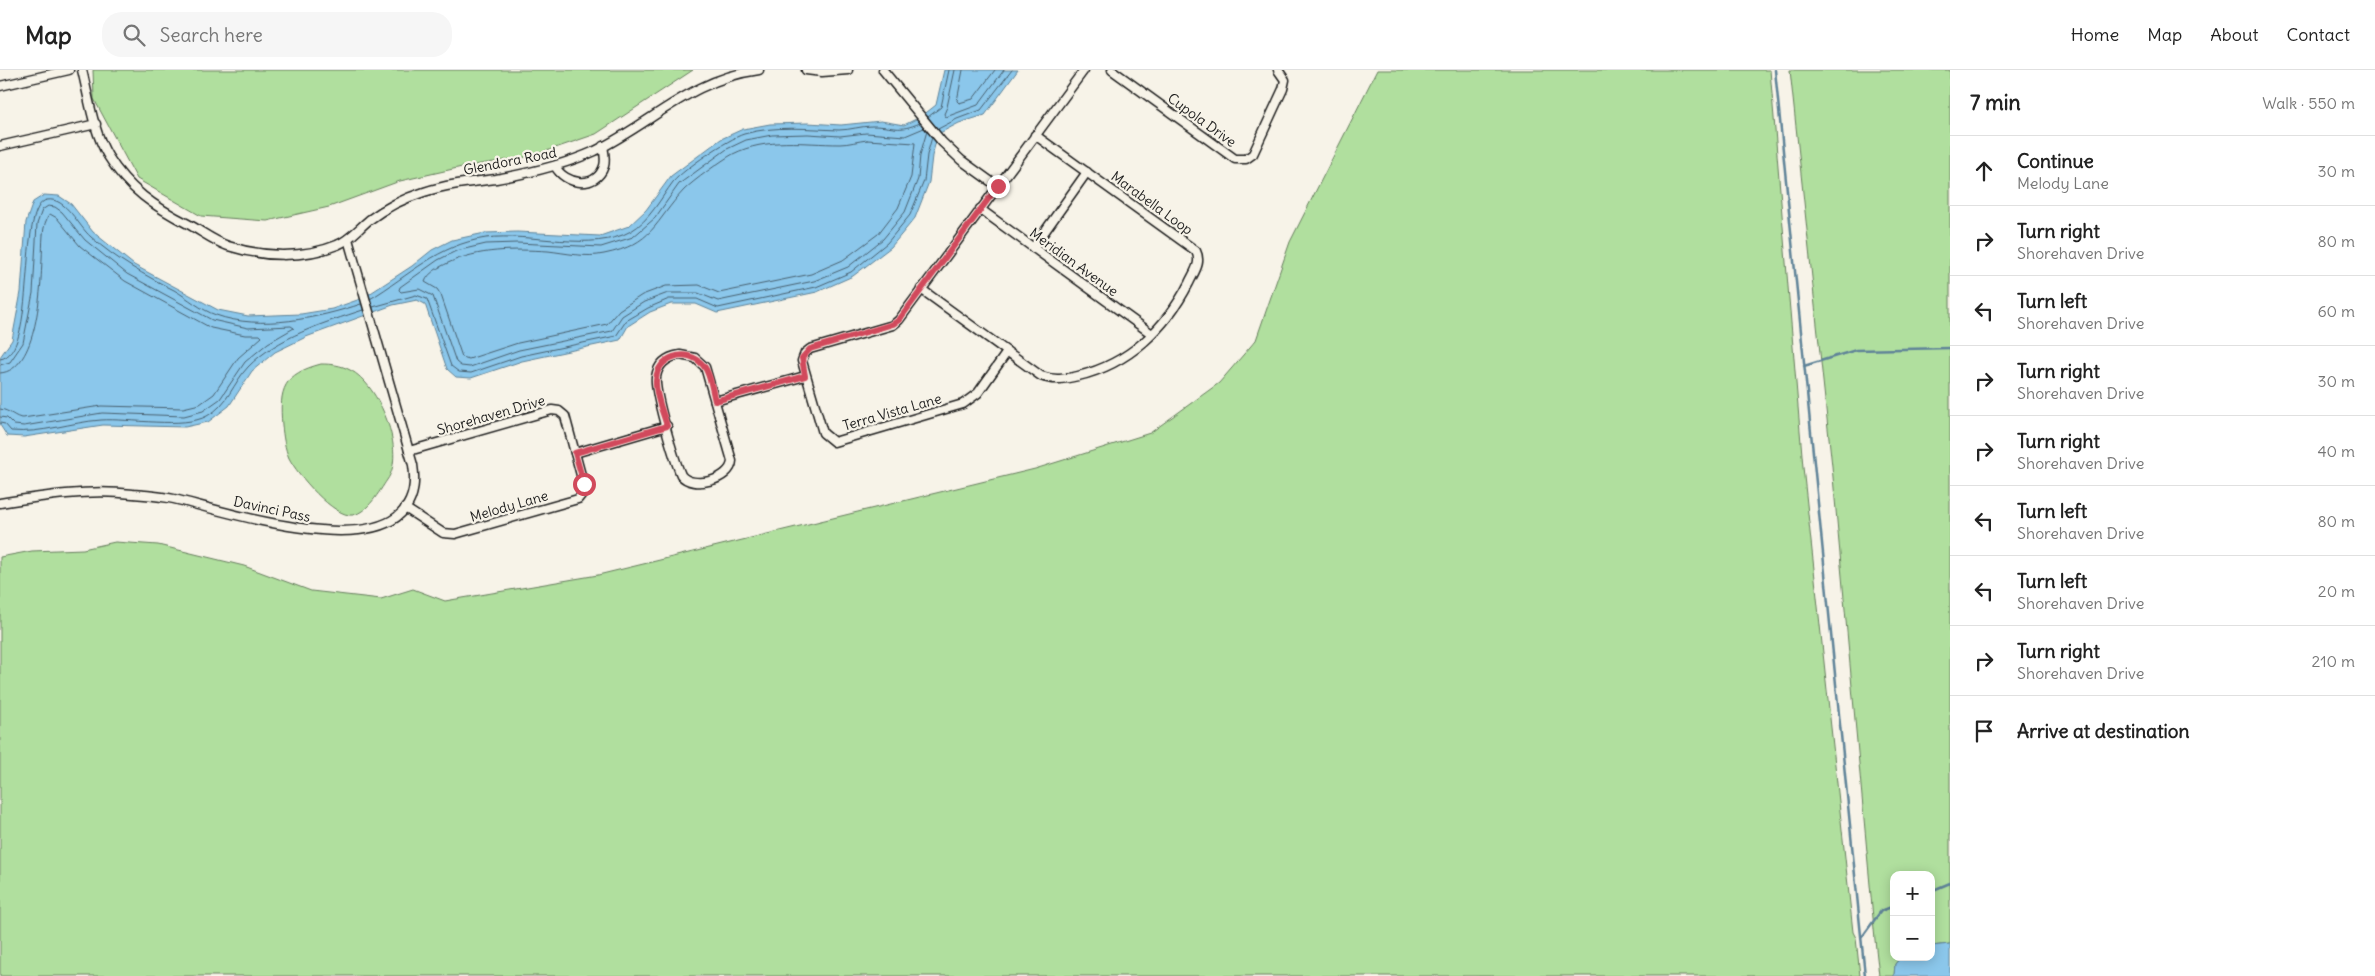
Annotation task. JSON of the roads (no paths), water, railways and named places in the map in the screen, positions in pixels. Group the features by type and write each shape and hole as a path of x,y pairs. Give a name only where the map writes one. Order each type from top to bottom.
{"street":[{"path":"0,86 69,70"},
{"name":"Glendora Road","path":"82,70 99,138 109,157 137,193 155,207 226,245 246,250 292,255 314,252 337,245 348,239 369,220 386,209 421,193 449,185 496,179 555,166 603,146 704,84 742,72 759,70"},
{"path":"806,70 834,72 848,70"},
{"path":"883,70 942,142 961,160 998,186"},
{"path":"715,401 805,376 802,362 807,351 893,324 899,320 1084,70"},
{"name":"Cupola Drive","path":"1112,70 1236,159 1242,160 1253,154 1284,89 1285,80 1278,70"},
{"path":"0,146 96,124"},
{"name":"Marabella Loop","path":"921,289 1007,352 1048,379 1064,379 1093,371 1118,360 1152,334 1184,292 1198,265 1198,255 1193,248 1035,135"},
{"path":"555,166 568,181 588,182 598,175 604,165 603,146"},
{"path":"1033,248 1088,172"},
{"name":"Meridian Avenue","path":"980,209 1152,334"},
{"path":"348,239 409,451 414,475 410,498 405,508"},
{"name":"Terra Vista Lane","path":"805,376 823,433 830,440 838,441 963,404 978,393 1007,352"},
{"path":"686,356 702,364 732,461 730,470 725,475 696,483 683,478 667,426 656,380 658,369 669,358 686,356"},
{"name":"Shorehaven Drive","path":"409,451 555,410 565,416 575,453"},
{"path":"575,453 667,426"},
{"name":"Melody Lane","path":"405,508 443,533 455,534 578,499 585,490 575,453"},
{"name":"Davinci Pass","path":"0,503 53,495 95,492 130,494 172,498 269,523 312,530 360,530 382,526 395,518 405,508"}],"water":[{"path":"944,70 1018,70 985,115 959,123 938,134 932,156 929,182 915,218 891,247 853,276 817,292 717,313 696,304 671,304 650,312 628,326 620,340 522,361 471,378 456,377 447,369 425,304 417,300 393,305 306,337 275,352 252,371 229,406 208,422 185,427 103,425 24,437 7,436 0,425 0,357 12,340 21,292 26,222 33,202 44,195 59,196 71,204 93,232 134,265 218,310 248,316 301,314 332,309 363,298 412,266 432,250 452,240 485,233 517,232 600,236 629,226 646,210 671,176 721,139 743,129 770,124 808,123 841,125 881,121 904,125 922,116 936,105"},
{"path":"1950,944 1950,976 1894,976 1895,964 1898,961 1935,961 1935,946"}],"waterway":[{"path":"1775,70 1865,976"},
{"path":"1804,366 1856,350 1950,348"},
{"path":"1935,889 1950,883"},
{"path":"1862,937 1881,911 1890,908"}]}
